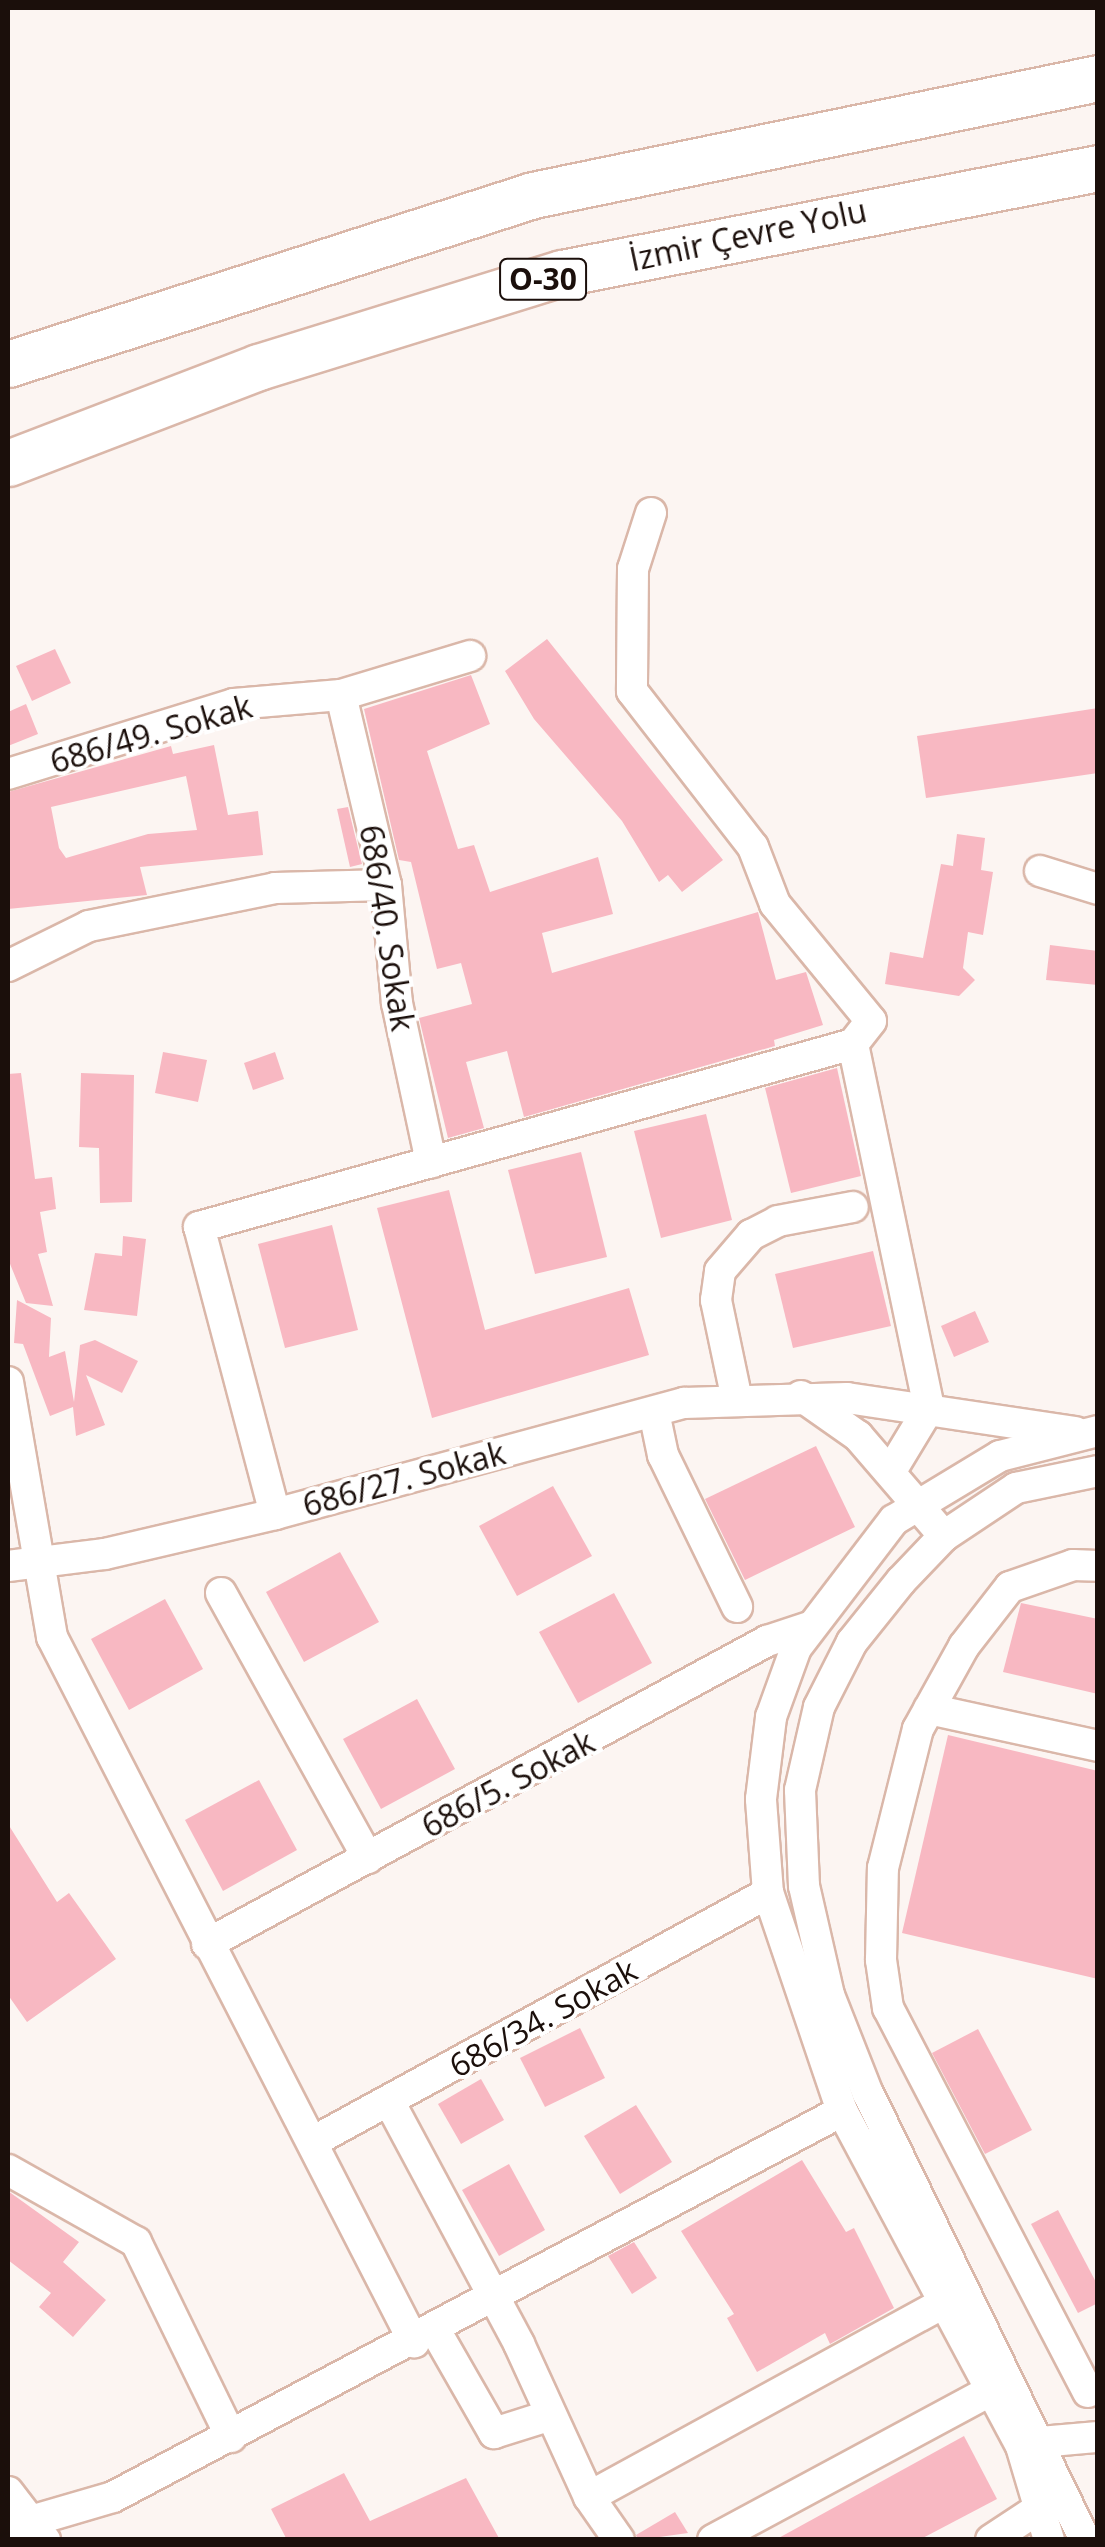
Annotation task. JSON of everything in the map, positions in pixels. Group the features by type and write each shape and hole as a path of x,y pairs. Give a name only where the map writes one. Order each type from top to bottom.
{"highway":[{"name":"O-30","path":"8,364 534,195 1098,78"},
{"name":"İzmir Çevre Yolu","path":"8,463 258,367 562,273 1098,168"}],"street":[{"path":"274,1514 199,1227 854,1044 872,1021 774,904 753,847 632,691 633,569 651,513"},
{"name":"686/49. Sokak","path":"8,774 234,704 341,695 470,656"},
{"name":"686/40. Sokak","path":"341,695 386,885 397,1003 432,1162"},
{"path":"1040,871 1098,889"},
{"path":"8,966 89,926 275,888 386,885"},
{"path":"854,1044 929,1408 892,1471"},
{"path":"736,1400 716,1300 720,1272 751,1235 778,1221 813,1208 853,1207"},
{"path":"8,1382 52,1637 207,1944 424,2336 494,2433 548,2416"},
{"path":"801,1396 892,1471 944,1536"},
{"name":"686/27. Sokak","path":"8,1566 42,1564 274,1514 654,1412 736,1400 801,1396 929,1408 1086,1432"},
{"path":"654,1412 663,1455 737,1606"},
{"path":"967,1415 1000,1456 1016,1488"},
{"path":"1049,2540 1032,2442 992,2390 842,2111 768,1893 761,1799 771,1717 809,1627 917,1502 1000,1456 1086,1432"},
{"path":"1086,2540 1032,2442 868,2094 829,1995 804,1886 800,1790 819,1708 852,1642 944,1536 1016,1488 1098,1471"},
{"path":"1032,2442 1093,2391 888,2008 882,1868 929,1709 1010,1587 1073,1565 1098,1566"},
{"path":"220,1593 368,1858"},
{"name":"686/5. Sokak","path":"207,1944 768,1642 809,1627"},
{"path":"929,1709 1098,1746"},
{"name":"686/34. Sokak","path":"316,2140 390,2103 768,1893"},
{"path":"390,2103 492,2295 589,2497 619,2540"},
{"path":"8,2492 28,2533 113,2498 842,2111"},
{"path":"8,2170 136,2242 230,2437"},
{"path":"589,2497 945,2302"},
{"path":"713,2540 992,2390"},
{"path":"1032,2442 1098,2437"},
{"path":"992,2540 1041,2507"}],"building":[{"path":"547,639 723,860 682,892 668,875 659,882 622,821 534,719 505,671"},
{"path":"55,649 71,683 32,701 16,666"},
{"path":"471,675 490,724 427,751 458,849 474,845 490,892 598,857 613,914 542,933 552,973 758,912 776,980 806,972 823,1025 774,1040 775,1046 524,1117 507,1051 466,1062 484,1128 448,1138 419,1018 472,1004 461,963 437,969 411,862 399,860 364,709"},
{"path":"26,704 38,734 8,746 8,712"},
{"path":"1098,708 1098,773 926,798 917,736"},
{"path":"214,745 228,815 258,811 263,855 140,867 147,895 8,909 8,792 171,746 173,754","holes":["186,776 197,830 148,834 66,858 59,848 51,807"]},
{"path":"348,807 362,864 350,867 337,809"},
{"path":"957,834 985,838 981,870 993,872 983,935 968,932 963,968 975,980 959,996 885,984 890,952 923,958 941,864 953,866"},
{"path":"1050,945 1098,951 1098,985 1046,980"},
{"path":"163,1052 207,1060 198,1102 155,1093"},
{"path":"275,1052 284,1079 253,1090 244,1063"},
{"path":"837,1068 861,1176 791,1193 765,1088"},
{"path":"21,1073 35,1179 52,1177 56,1209 40,1212 47,1252 38,1254 53,1306 26,1303 8,1259 8,1074"},
{"path":"81,1073 134,1075 132,1202 100,1203 99,1148 79,1147"},
{"path":"706,1114 732,1220 661,1238 634,1131"},
{"path":"581,1152 607,1257 535,1274 508,1170"},
{"path":"449,1190 485,1330 629,1288 649,1355 432,1418 377,1208"},
{"path":"332,1225 358,1330 285,1348 258,1244"},
{"path":"123,1236 146,1239 137,1316 84,1310 95,1253 122,1256"},
{"path":"873,1251 891,1326 793,1348 775,1274"},
{"path":"17,1300 51,1318 49,1357 65,1351 74,1402 80,1345 95,1340 138,1361 122,1393 86,1375 105,1425 76,1436 73,1407 50,1416 23,1344 14,1343"},
{"path":"975,1311 989,1342 954,1357 941,1326"},
{"path":"816,1446 855,1527 745,1580 705,1499"},
{"path":"553,1486 592,1556 517,1596 479,1526"},
{"path":"340,1552 379,1622 304,1662 266,1592"},
{"path":"614,1593 652,1663 578,1703 539,1632"},
{"path":"165,1599 203,1669 129,1710 91,1639"},
{"path":"1021,1603 1098,1619 1098,1694 1003,1672"},
{"path":"417,1699 455,1769 381,1809 343,1739"},
{"path":"948,1735 1098,1771 1098,1979 902,1933"},
{"path":"259,1780 297,1850 223,1891 185,1820"},
{"path":"8,1824 57,1902 69,1893 116,1959 27,2022 8,1995"},
{"path":"580,2028 605,2078 545,2107 520,2058"},
{"path":"978,2029 1032,2130 985,2154 932,2053"},
{"path":"481,2079 504,2120 461,2144 438,2104"},
{"path":"636,2105 672,2162 620,2194 584,2136"},
{"path":"802,2160 846,2232 854,2228 894,2308 830,2344 825,2333 757,2372 727,2318 734,2314 681,2231"},
{"path":"509,2164 545,2230 499,2256 462,2190"},
{"path":"8,2191 79,2242 63,2262 106,2300 73,2337 39,2307 51,2293 8,2260"},
{"path":"1058,2210 1098,2286 1098,2303 1078,2313 1031,2224"},
{"path":"634,2242 657,2278 632,2294 608,2256"},
{"path":"964,2436 997,2499 919,2540 775,2540"},
{"path":"344,2473 370,2521 466,2478 500,2540 287,2540 271,2509"},
{"path":"675,2512 688,2533 638,2540 636,2535"}]}
